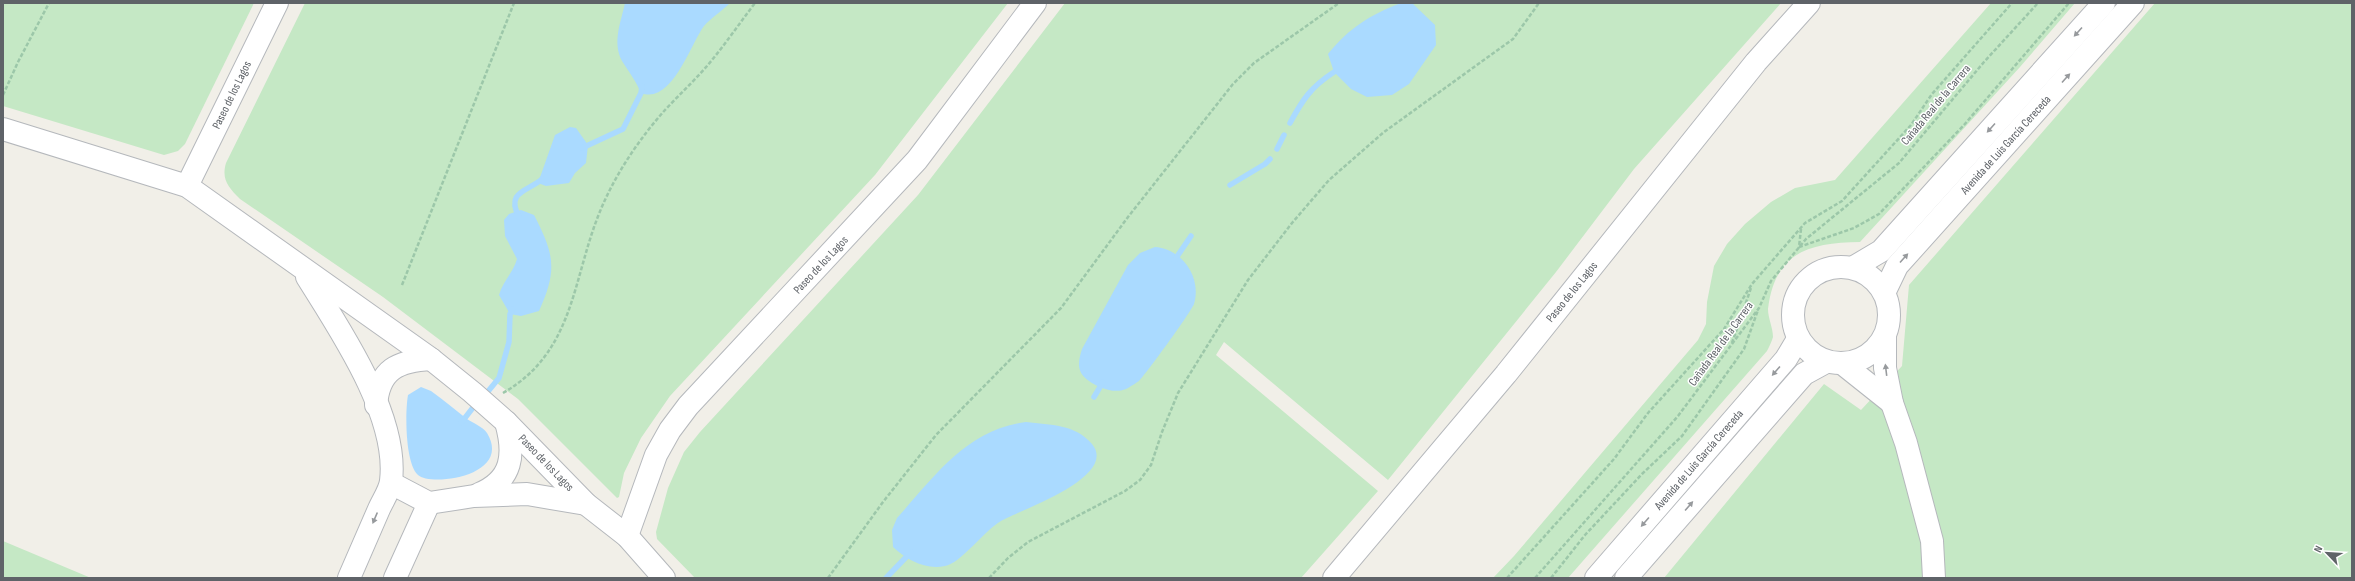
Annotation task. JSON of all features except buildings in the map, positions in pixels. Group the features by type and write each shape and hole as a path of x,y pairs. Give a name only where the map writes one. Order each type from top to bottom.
{"street":[{"name":"Paseo de los Lagos","path":"187,186 277,3"},
{"name":"Paseo de los Lagos","path":"627,536 656,455 670,430 688,406 917,160 1035,3"},
{"name":"Paseo de los Lagos","path":"1334,578 1506,374 1756,62 1809,3"},
{"name":"Avenida de Luis García Cereceda","path":"1854,267 1881,251 2104,3"},
{"name":"Avenida de Luis García Cereceda","path":"1885,291 1897,266 2134,3"},
{"name":"Paseo de los Lagos","path":"3,129 187,186 431,359 506,422 586,504 627,536 664,578"},
{"path":"1892,403 1835,363 1810,353 1798,339 1792,311 1802,284 1826,268 1854,267 1872,276 1885,291 1890,314 1885,337 1885,368 1892,403 1906,443 1932,541 1934,578"},
{"name":"Paseo de los Lagos","path":"302,269 347,341 366,378 388,438 392,460 391,483 349,578"},
{"path":"1835,363 1868,356 1885,337"},
{"name":"Avenida de Luis García Cereceda","path":"1596,578 1786,360 1798,339"},
{"path":"376,405 377,392 387,373 397,365 410,360 431,359"},
{"name":"Avenida de Luis García Cereceda","path":"1626,578 1804,374 1835,363"},
{"name":"Paseo de los Lagos","path":"474,496 491,489 502,480 507,471 511,455 511,440 506,422"},
{"path":"391,483 429,503 395,578"},
{"name":"Paseo de los Lagos","path":"429,503 474,496 527,494 586,504"}],"path":[{"path":"3,95 18,62 50,3"},
{"path":"402,286 514,3"},
{"path":"503,394 519,384 535,370 558,338 573,300 590,240 601,209 616,178 664,111 707,66 755,3"},
{"path":"828,578 883,502 936,435 1061,308 1128,217 1233,84 1254,63 1339,3"},
{"path":"989,578 1008,558 1028,542 1125,491 1140,480 1151,465 1162,432 1178,393 1248,280 1292,223 1329,180 1384,132 1513,39 1539,3"},
{"path":"1507,578 1599,476 1648,413 1724,329 1752,284 1802,227 1842,201 1911,125 1932,94 2012,3"},
{"name":"Cañada Real de la Carrera","path":"1534,578 1678,416 1759,308 1771,281 1806,239 1899,163 1984,62 2038,3"},
{"path":"1802,227 1799,247 1854,228 1879,214 1964,125 2069,3"},
{"path":"1730,348 1752,284"},
{"path":"1551,578 1585,535 1642,474 1682,436 1744,349 1759,308"}],"green space":[{"path":"3,3 254,3 185,144 178,151 164,155 3,106"},
{"path":"305,3 1008,3 875,175 670,396 641,438 624,473 619,497 617,498 518,399 383,297 240,199 229,187 225,179 226,163"},
{"path":"1065,3 1781,3 1634,169 1556,272 1388,480 1224,342 1216,355 1378,491 1301,578 695,578 657,539 656,532 668,488 684,452 700,432 918,195"},
{"path":"1991,3 2075,3 2020,67 1860,242 1811,248 1798,254 1787,263 1778,274 1772,290 1768,309 1773,337 1767,351 1568,578 1493,578 1514,556 1698,340 1706,324 1707,302 1714,266 1727,244 1745,224 1771,202 1795,188 1835,180"},
{"path":"2155,3 2352,3 2352,578 1664,578 1824,384 1861,410 1902,366 1909,285"},
{"path":"3,541 91,578 3,578"}],"water":[{"path":"625,3 730,3 704,26 687,58 671,82 662,90 652,94 641,93 619,54 618,32"},
{"path":"1401,3 1412,3 1435,25 1436,45 1409,84 1392,95 1367,97 1351,89 1334,72 1328,54 1344,36 1361,23 1380,12"},
{"path":"570,127 576,128 588,145 586,163 575,173 569,183 546,186 538,183 555,135"},
{"path":"521,210 534,215 541,229 549,251 551,272 549,284 539,311 521,316 510,314 499,295 517,259 505,236 504,220 509,214"},
{"path":"1155,247 1174,253 1188,266 1195,284 1196,294 1194,304 1168,343 1139,381 1128,388 1117,391 1102,388 1089,381 1082,374 1079,362 1082,349 1128,265 1140,253"},
{"path":"421,387 431,391 487,433 492,448 489,459 480,468 467,475 438,480 418,475 414,469 408,449 406,413 408,395"},
{"path":"1026,422 1053,425 1070,429 1085,437 1092,444 1097,456 1092,468 1080,480 1064,491 995,525 951,564 938,567 923,565 910,560 893,547 892,530 897,518 953,457 986,434 1005,427"}],"waterway":[{"path":"1290,123 1299,107 1313,88 1334,72"},
{"path":"582,148 623,129 641,93 642,86"},
{"path":"1277,149 1284,135"},
{"path":"1230,185 1265,164 1270,159"},
{"path":"519,217 515,208 517,197 525,189 542,179"},
{"path":"1174,261 1191,236"},
{"path":"485,395 499,378 509,342 510,314 513,309"},
{"path":"1094,397 1103,382"},
{"path":"461,423 475,405"},
{"path":"886,578 911,552"}]}
